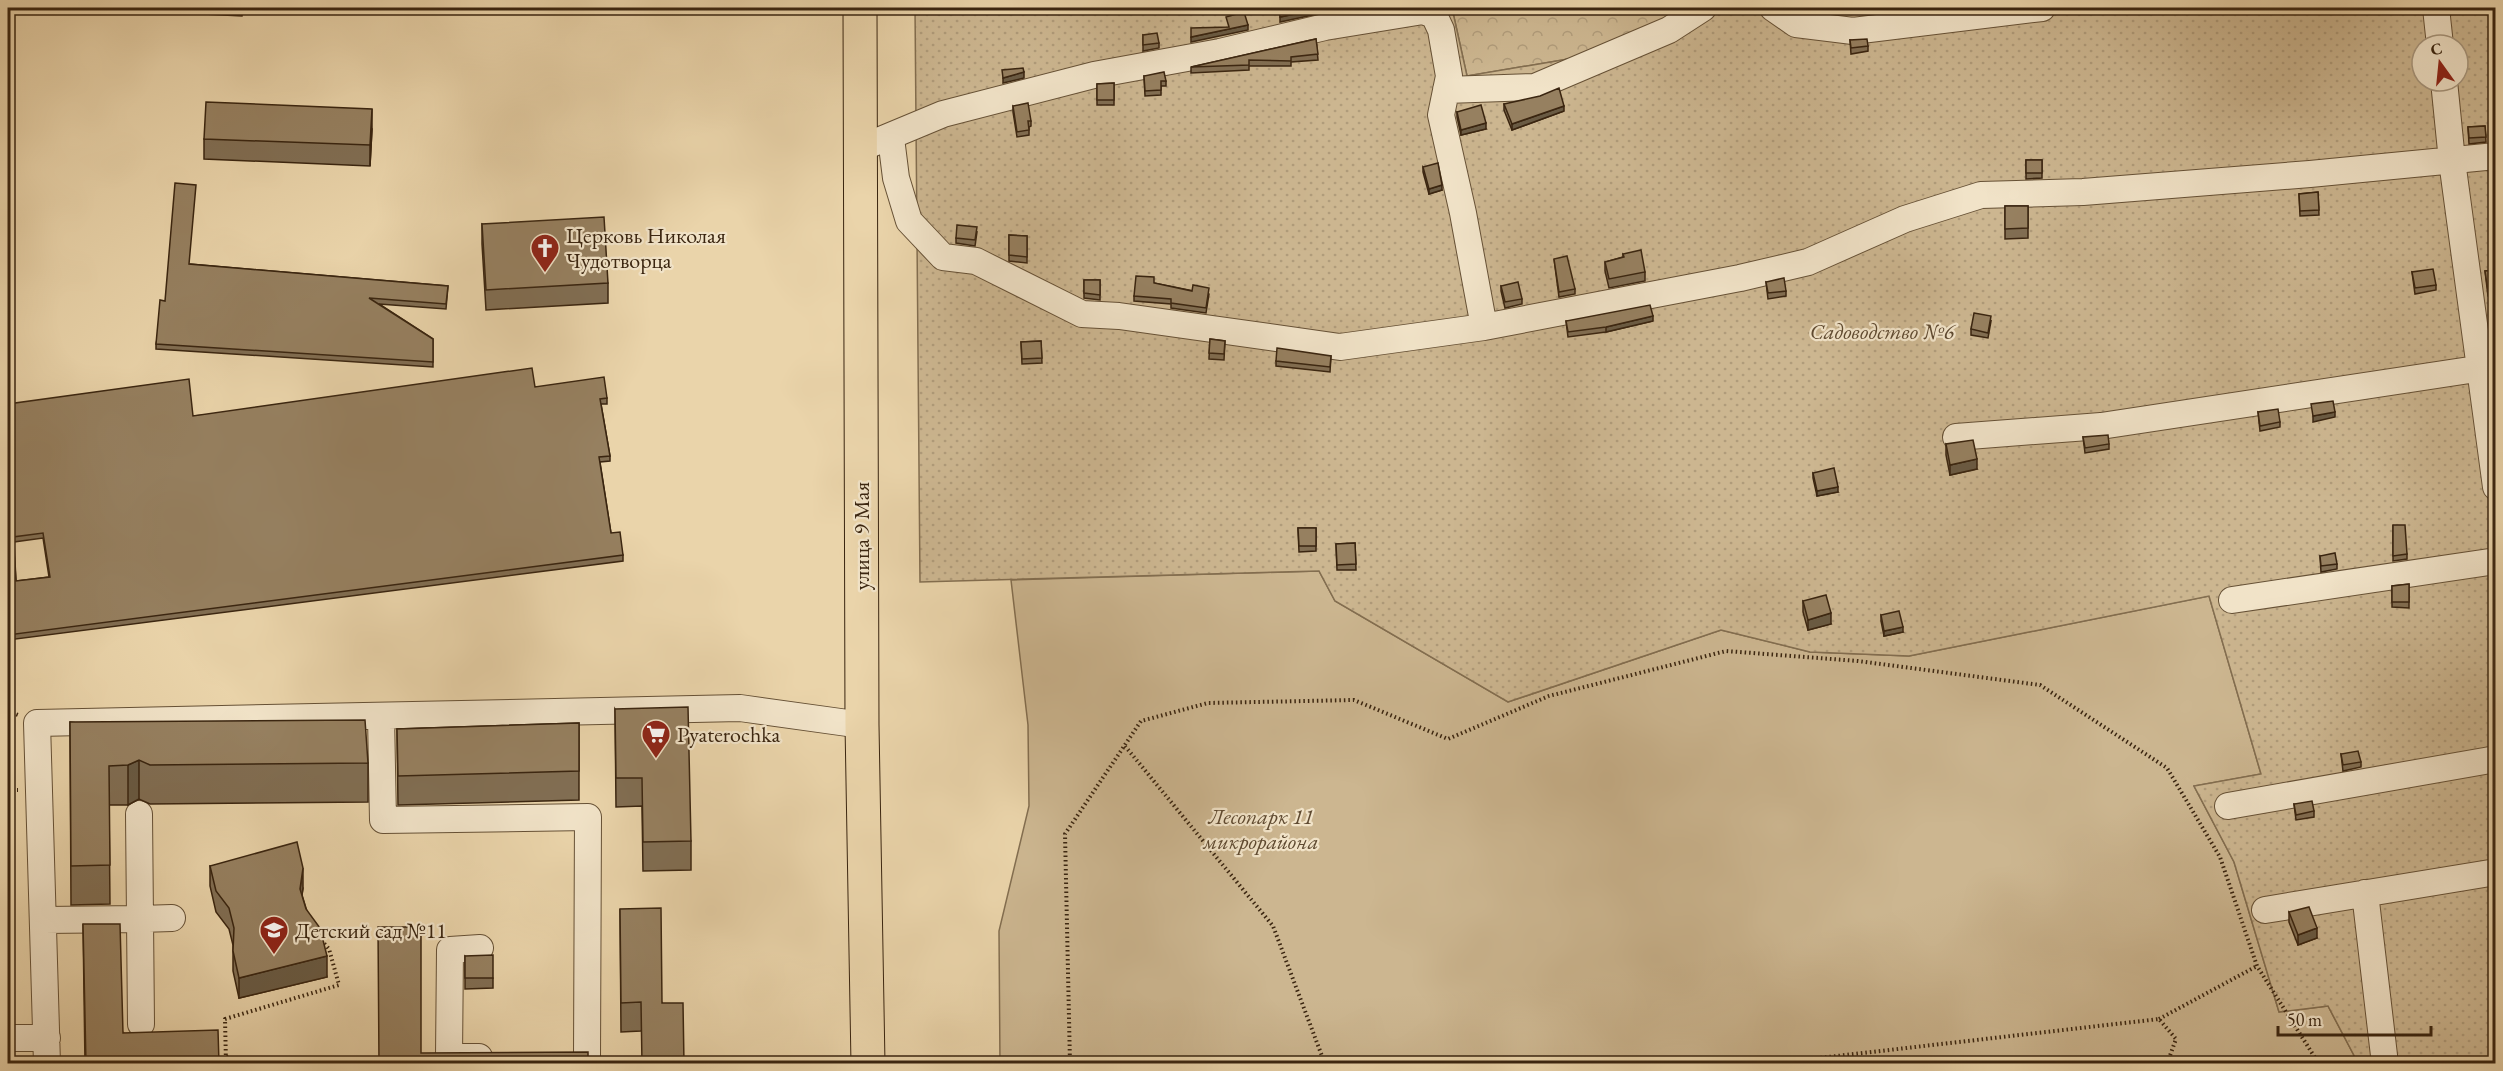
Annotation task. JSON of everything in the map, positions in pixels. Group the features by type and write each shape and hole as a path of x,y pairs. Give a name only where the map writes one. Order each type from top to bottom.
{"main road":[{"name":"улица 9 Мая","path":"860,8 862,725 868,1064"}],"lane":[{"path":"1446,90 1535,87 1669,30 1703,8"},
{"path":"1773,8 1796,24 1853,31 2042,8"},
{"path":"2436,8 2439,33"},
{"path":"859,149 891,138 943,114 1094,75 1220,52 1325,27 1423,11 1434,15 1442,30 1449,76 1441,116 1463,213 1484,327"},
{"path":"2445,93 2452,161 2487,367 2496,487"},
{"path":"891,138 896,178 909,221 943,257 976,261 1082,314 1119,316 1340,347 1484,327 1740,278 1809,262 1905,219 1981,195 2083,192 2496,156"},
{"path":"1956,437 2101,426 2487,367"},
{"path":"2232,600 2496,561"},
{"path":"47,1064 37,723 740,708 862,725"},
{"path":"381,716 383,820 588,817 583,1059"},
{"path":"2228,806 2496,759"},
{"path":"139,814 141,1024"},
{"path":"2265,910 2496,872"},
{"path":"2365,893 2385,1064"},
{"path":"44,920 172,918"},
{"path":"480,948 450,950 449,1057 507,1057"},
{"path":"8,1038 47,1038"}],"path":[{"path":"1070,1064 1065,834 1141,721 1208,703 1354,700 1448,739 1549,696 1726,651 1858,661 2040,685 2167,768 2220,857 2257,966 2319,1064"},
{"path":"1125,746 1273,926 1325,1064"},
{"path":"226,1064 225,1019 339,985 329,949 316,934"},
{"path":"1767,1064 2159,1019 2257,966"},
{"path":"2159,1019 2176,1039 2167,1064"},
{"path":"225,1055 235,1064"}],"green space":[{"name":"Садоводство №6","path":"915,8 1452,8 1467,76 1598,54 1699,8 2495,8 2495,1063 2358,1063 2328,1006 2279,1012 2234,862 2194,786 2261,774 2209,596 1909,656 1810,652 1721,630 1508,702 1335,601 1319,571 920,582"},
{"path":"1452,8 1699,8 1598,54 1467,76"},
{"name":"Лесопарк 11 микрорайона","path":"1319,571 1335,601 1508,702 1721,630 1810,652 1909,656 2209,596 2261,774 2194,786 2234,862 2279,1012 2328,1006 2358,1063 1000,1064 999,931 1029,806 1028,725 1011,580"}],"building":[{"path":"1279,8 1324,8 1280,17"},
{"path":"1244,12 1248,25 1191,37 1191,28 1229,27 1226,17"},
{"path":"1157,33 1159,43 1143,45 1143,35"},
{"path":"1316,39 1318,54 1291,57 1291,61 1249,60 1249,65 1191,67"},
{"path":"1867,39 1868,46 1851,48 1850,40"},
{"path":"1023,68 1024,72 1003,78 1002,70"},
{"path":"1164,72 1166,81 1161,81 1161,90 1145,91 1144,76"},
{"path":"1114,83 1114,100 1097,100 1097,84"},
{"path":"1559,88 1564,106 1512,124 1504,104 1540,96"},
{"path":"206,102 372,109 370,145 204,139"},
{"path":"1028,103 1031,121 1028,121 1029,130 1017,132 1013,106"},
{"path":"1481,105 1486,123 1461,130 1457,112"},
{"path":"2485,126 2486,137 2469,138 2468,127"},
{"path":"2026,160 2042,160 2042,173 2026,173"},
{"path":"1438,163 1442,185 1429,189 1423,167"},
{"path":"175,183 196,185 189,264 448,286 446,304 369,298 433,339 433,362 156,344 160,300 165,301"},
{"path":"2318,192 2319,210 2300,211 2299,194"},
{"path":"2005,206 2028,206 2028,228 2005,229"},
{"name":"Церковь Николая Чудотворца","path":"604,217 608,283 486,290 482,224"},
{"path":"957,225 977,227 975,240 956,238"},
{"path":"1009,235 1027,236 1027,257 1009,255"},
{"path":"1641,250 1645,272 1609,279 1605,262 1624,257 1623,254"},
{"path":"1567,256 1575,289 1559,292 1554,259"},
{"path":"2433,269 2436,285 2415,288 2412,272"},
{"path":"2496,270 2496,290 2488,291 2485,271"},
{"path":"1136,276 1154,277 1154,283 1192,291 1193,285 1209,288 1206,308 1171,303 1171,299 1134,296"},
{"path":"1784,278 1786,291 1768,293 1766,282"},
{"path":"1084,280 1100,280 1100,295 1084,293"},
{"path":"1518,282 1522,299 1505,302 1501,286"},
{"path":"1650,305 1653,316 1606,327 1568,332 1566,321"},
{"path":"1974,313 1991,316 1988,333 1971,329"},
{"path":"1210,339 1225,341 1224,354 1209,353"},
{"path":"1041,341 1042,358 1022,359 1021,342"},
{"path":"1277,348 1331,356 1330,367 1276,361"},
{"path":"532,368 535,387 604,377 607,398 600,399 610,456 599,457 611,533 620,532 623,555 8,635 8,404 189,379 193,416","holes":["43,533 50,577 16,581 13,537"]},
{"path":"2333,401 2335,412 2313,416 2311,404"},
{"path":"2278,409 2280,422 2260,426 2258,412"},
{"path":"2108,435 2109,444 2085,448 2083,437"},
{"path":"1973,440 1977,459 1950,465 1946,444"},
{"path":"1834,468 1838,487 1817,491 1813,473"},
{"path":"2393,525 2405,525 2407,554 2393,556"},
{"path":"1298,528 1316,528 1316,546 1299,546"},
{"path":"1355,543 1356,564 1337,565 1336,544"},
{"path":"2335,553 2337,564 2321,566 2320,556"},
{"path":"2409,584 2409,602 2392,602 2392,586"},
{"path":"1826,595 1831,613 1808,620 1803,601"},
{"path":"1899,611 1903,627 1884,631 1881,615"},
{"path":"688,707 691,841 643,842 642,778 616,778 615,709"},
{"path":"365,720 368,763 150,765 139,760 128,765 109,766 110,865 71,866 70,722"},
{"path":"579,723 579,771 398,776 397,729"},
{"path":"2358,751 2361,762 2343,765 2341,754"},
{"path":"2312,801 2314,811 2296,815 2294,804"},
{"path":"297,842 303,868 300,889 306,909 320,928 327,956 239,978 233,951 234,928 229,908 216,891 210,866"},
{"path":"2309,907 2317,928 2298,935 2289,912"},
{"path":"661,908 662,1003 683,1003 684,1064 642,1064 641,1002 621,1003 620,909"},
{"path":"83,924 120,924 123,1033 218,1030 219,1064 86,1064"},
{"path":"378,927 421,927 421,1053 588,1052 588,1064 379,1064"},
{"path":"493,955 493,978 465,978 465,956"}],"place":[{"name":"Церковь Николая Чудотворца","path":"545,274"},
{"name":"Pyaterochka","path":"656,760"},
{"name":"Детский сад №11","path":"274,956"}]}
